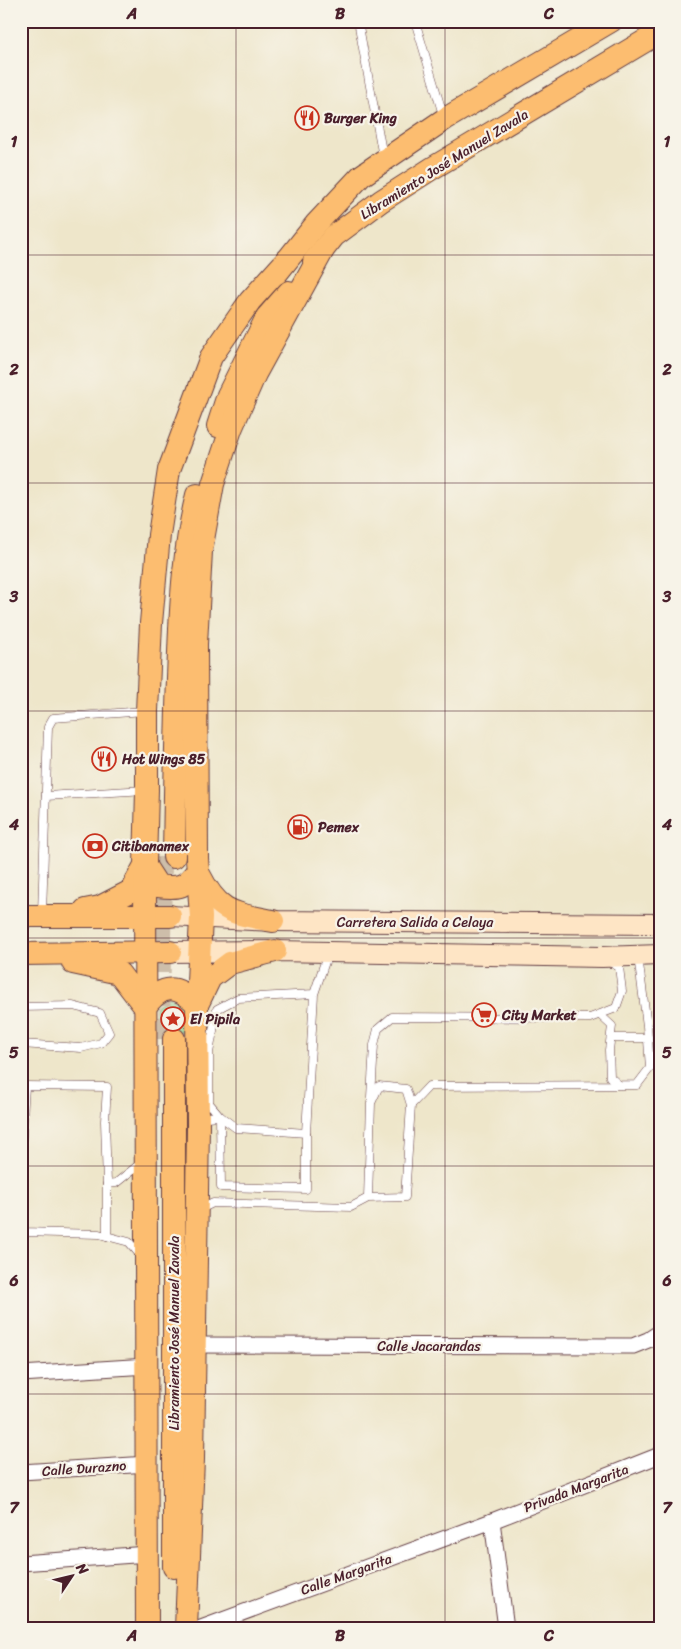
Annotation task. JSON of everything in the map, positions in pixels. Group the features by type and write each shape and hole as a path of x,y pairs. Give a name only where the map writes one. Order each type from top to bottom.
{"main road":[{"name":"Libramiento José Manuel Zavala","path":"160,860 162,647 165,590 176,496 190,444 214,380 238,331 286,261 316,224 361,176 578,30 611,21"},
{"name":"Libramiento José Manuel Zavala","path":"160,860 176,714 182,596 190,525 205,463 228,395 267,318 334,236 381,201 660,32"},
{"path":"186,1628 193,1459 198,1126 197,1004 201,917 198,870 196,644 201,551 213,484 231,429 255,374 323,250"},
{"path":"198,870 188,883 174,889 158,886 160,860 147,790 147,710 151,623 159,535 169,470 211,357 250,301 286,261"},
{"path":"32,916 100,908 130,891 160,860"},
{"path":"147,1628 145,916 160,860"},
{"path":"198,870 208,892 220,904 234,913 273,921"},
{"path":"32,916 170,916"},
{"name":"Carretera Salida a Celaya","path":"170,916 273,921 660,924"},
{"path":"637,924 638,956"},
{"path":"22,954 275,951 602,957 660,956"},
{"path":"197,1004 210,978 230,963 275,951"},
{"path":"22,954 89,965 119,973 145,1007"},
{"path":"145,1007 154,995 168,990 184,992 197,1004"},
{"name":"Libramiento José Manuel Zavala","path":"157,1628 167,1039 174,1628"}],"street":[{"name":"Calle Jacarandas","path":"195,1345 633,1346 648,1340 660,1332"},
{"path":"21,1374 147,1366"},
{"name":"Privada Margarita","path":"492,1521 660,1455"},
{"name":"Calle Durazno","path":"21,1472 148,1464"},
{"path":"492,1521 506,1628"},
{"name":"Calle Margarita","path":"202,1628 492,1521"},
{"path":"21,1563 148,1554"}],"lane":[{"path":"358,21 384,160"},
{"path":"415,21 445,120"},
{"path":"32,916 46,796 48,727 53,718 147,710"},
{"path":"46,796 147,790"},
{"path":"220,1116 221,1187 306,1190 306,1132 314,994 328,953"},
{"path":"412,1105 429,1086 638,1085 650,1068 638,956"},
{"path":"368,1198 374,1045 378,1029 392,1017 590,1018 600,1015 616,1008 622,991 619,967 602,957"},
{"path":"306,1132 236,1128 220,1116 209,1103 209,1053 217,1008 238,998 314,994"},
{"path":"21,1007 72,1006 100,1013 109,1033 101,1043 80,1048 21,1044"},
{"path":"600,1015 612,1026 609,1050 610,1077 619,1085"},
{"path":"611,1038 648,1038"},
{"path":"21,1150 25,1086 107,1087 105,1121 107,1236"},
{"path":"196,1212 213,1203 351,1207 368,1198 405,1197 412,1105 406,1089 379,1086 371,1103"},
{"path":"198,1126 206,1117 220,1116"},
{"path":"107,1184 116,1183 145,1160"},
{"path":"21,1229 22,1232 99,1234 107,1236 129,1242 147,1263"}],"green space":[{"path":"168,996 189,1006 190,1031 156,1033 155,1006"}],"tunnel":[{"path":"159,1039 161,857"}],"place":[{"name":"Burger King","path":"307,118"},
{"name":"Hot Wings 85","path":"104,759"},
{"name":"Pemex","path":"300,827"},
{"name":"Citibanamex","path":"95,846"},
{"name":"City Market","path":"484,1015"},
{"name":"El Pipila","path":"173,1019"}]}
